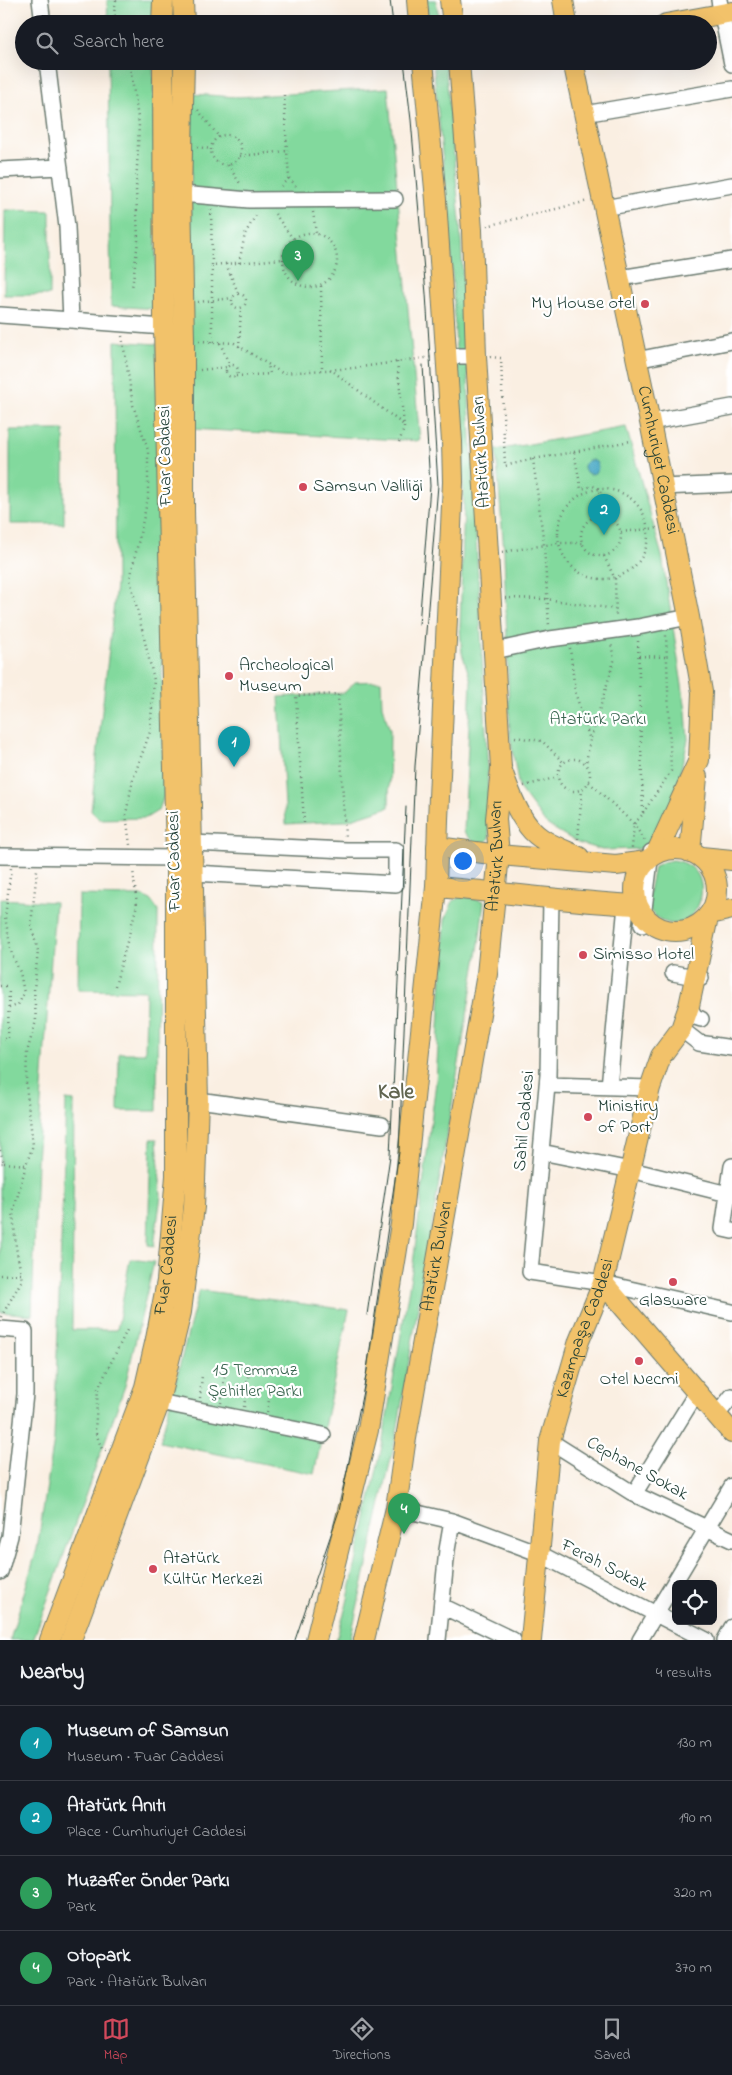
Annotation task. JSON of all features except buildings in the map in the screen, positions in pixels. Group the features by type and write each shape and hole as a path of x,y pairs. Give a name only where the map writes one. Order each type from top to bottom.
{"main road":[{"path":"162,15 163,0"},
{"path":"183,0 184,15"},
{"path":"417,0 418,15"},
{"path":"450,0 452,15"},
{"path":"563,0 566,15"},
{"path":"701,15 724,9"},
{"name":"Fuar Caddesi","path":"71,1640 159,1402 181,1312 193,1217 198,1100 184,511 184,372 182,348 174,316 163,70"},
{"name":"Fuar Caddesi","path":"174,316 181,194 184,70"},
{"name":"Atatürk Bulvarı","path":"316,1640 372,1410 401,1224 436,887 453,482 436,200 424,70"},
{"name":"Atatürk Bulvarı","path":"364,1640 396,1508 487,974 499,855 496,819 500,768 499,735 476,356 472,230 460,70"},
{"name":"Cumhuriyet Caddesi","path":"576,70 650,422 702,692 699,760 647,857"},
{"name":"Fuar Caddesi","path":"50,1640 145,1387 167,1281 176,1176 176,858 182,348"},
{"path":"695,854 699,760"},
{"path":"500,768 508,790 529,828 553,845 583,859"},
{"path":"437,847 499,855 583,859 616,865 667,850 678,849 695,854 732,860"},
{"path":"695,854 710,867 716,879 718,893 715,906 704,920"},
{"path":"637,913 634,894 635,882 639,870 647,857"},
{"path":"436,887 551,899 637,913 654,926 667,931 680,932 732,909"},
{"name":"Kazımpaşa Caddesi","path":"681,1029 678,1000 689,975 704,920"},
{"name":"Kazımpaşa Caddesi","path":"531,1640 550,1441 580,1341 603,1283 650,1088 661,1056 695,1012 689,975"},
{"path":"603,1283 732,1433"}],"street":[{"path":"40,0 41,15"},
{"path":"724,9 732,64"},
{"path":"48,70 67,227 72,320"},
{"path":"584,114 732,89"},
{"path":"0,170 60,167"},
{"path":"603,203 732,185"},
{"path":"181,194 249,200 395,199"},
{"path":"620,278 732,260"},
{"path":"0,315 122,324 174,316"},
{"path":"636,360 732,341"},
{"path":"446,356 476,356"},
{"path":"650,422 732,407"},
{"path":"662,486 732,484"},
{"path":"494,651 689,617"},
{"path":"193,843 346,850 396,850 396,884 193,872"},
{"path":"6,857 176,858"},
{"name":"Sahil Caddesi","path":"551,899 548,1086 530,1272 603,1283"},
{"path":"609,1087 637,913"},
{"path":"681,1029 699,1043 732,1048"},
{"path":"548,1086 650,1088"},
{"path":"198,1100 382,1125"},
{"path":"541,1152 631,1170 730,1195"},
{"path":"732,1166 730,1195 723,1229 732,1231"},
{"path":"603,1283 732,1312"},
{"path":"0,1329 25,1331 25,1394 10,1536 0,1572"},
{"path":"634,1494 697,1392"},
{"path":"717,1415 732,1396"},
{"path":"159,1402 323,1435"},
{"name":"Cephane Sokak","path":"550,1441 634,1494 706,1527"},
{"path":"640,1640 654,1613 732,1486"},
{"name":"Ferah Sokak","path":"396,1508 452,1521 538,1553 706,1640"},
{"path":"438,1640 452,1521"},
{"path":"706,1527 732,1540"},
{"path":"442,1606 513,1640"},
{"path":"725,1640 732,1627"}],"path":[{"path":"115,15 116,0"},
{"path":"131,70 140,124 136,189 138,241 132,288"},
{"path":"184,91 219,136"},
{"path":"239,263 245,234 265,200 289,178 284,95"},
{"path":"229,135 238,141 240,156 228,165 219,163 211,154 211,146 219,136 229,135"},
{"path":"240,156 287,151"},
{"path":"228,165 249,200"},
{"path":"210,196 212,342"},
{"path":"265,200 293,239"},
{"path":"311,200 316,233"},
{"path":"472,230 603,203"},
{"path":"306,233 316,233 331,242 338,258 334,274 321,286 304,287 288,277 284,269 283,259 285,250 293,239 306,233"},
{"path":"212,265 283,259"},
{"path":"226,264 239,295 246,299 245,306 240,308 234,306 233,298"},
{"path":"321,286 322,370"},
{"path":"174,316 211,300 233,298 239,295"},
{"path":"239,348 240,308"},
{"path":"115,986 137,905 126,814 133,779 150,732 154,680 130,579 148,498 148,450 133,405 121,342 122,324"},
{"path":"182,348 212,342 234,343 239,348 282,373 446,356"},
{"path":"220,342 229,366 227,374 232,378 236,376 270,374 268,364"},
{"path":"501,358 505,466 630,441"},
{"path":"397,362 404,425 399,442"},
{"path":"184,372 234,366 238,369 236,376"},
{"path":"330,369 404,425"},
{"path":"574,452 581,489 593,486 626,495 637,504 644,515 648,528 645,554 638,565 627,573 615,578 600,580 586,576 573,569 564,557 558,543 558,528 563,513 572,501 585,493 600,489"},
{"path":"533,459 544,545 550,640"},
{"path":"600,489 602,516"},
{"path":"596,516 602,516 614,521 621,532 621,538 616,550 604,556 591,553 583,543 582,530 585,524 596,516"},
{"path":"621,532 671,527"},
{"path":"488,553 558,543 583,543"},
{"path":"586,763 574,760 564,763 558,777 567,790 577,791 589,782 590,776 586,763 590,740 614,661 615,578 604,556"},
{"path":"491,598 546,599 615,609"},
{"path":"634,824 643,814 671,772 666,621"},
{"path":"638,626 643,814"},
{"path":"568,637 575,692 590,740"},
{"path":"638,656 667,656"},
{"path":"304,823 296,696 304,695 338,694 345,821"},
{"path":"499,735 542,741 564,763"},
{"path":"508,790 558,777"},
{"path":"589,782 634,824 647,857"},
{"path":"582,789 583,859"},
{"path":"634,824 647,857"},
{"path":"6,857 4,917 12,955 20,972 24,993 18,1005 9,1008"},
{"path":"0,1317 22,1280 16,1247 13,1213 26,1164 33,1146 26,1085 27,1052 36,1021 34,989 38,951 31,925 38,857"},
{"path":"0,986 9,986 8,1039 0,1039"},
{"path":"0,1150 4,1163"},
{"path":"0,1163 26,1164"},
{"path":"0,1275 21,1274"},
{"path":"119,1454 102,1449 95,1431 97,1398 98,1390 128,1328"},
{"path":"242,1419 249,1370"},
{"path":"220,1414 225,1374"},
{"path":"198,1410 202,1375"},
{"path":"265,1423 270,1388"}],"green space":[{"path":"107,0 152,0 153,15 108,15"},
{"path":"426,0 436,0 438,15 428,15"},
{"path":"108,70 153,70 157,309 111,306"},
{"path":"434,70 446,70 460,221 487,753 489,838 483,846 476,845 464,832 471,681 462,653 460,627 464,503 450,234"},
{"path":"388,88 420,441 189,429 192,94 237,97"},
{"path":"5,210 50,211 50,295 4,295"},
{"path":"115,341 157,344 164,796 159,810 146,818 99,819 91,811 116,585"},
{"name":"Atatürk Parkı","path":"626,427 662,556 686,711 688,740 670,815 655,837 639,849 602,850 578,843 546,824 519,788 510,736 504,552 496,450"},
{"path":"10,430 64,430 64,524 10,524"},
{"path":"381,681 382,706 390,730 389,807 345,821 286,824 279,697 344,693 355,682"},
{"path":"673,860 691,867 700,878 701,893 697,907 689,918 676,924 662,920 646,906 654,867 663,862"},
{"path":"79,895 142,896 151,900 158,910 157,1111 118,1111 119,1053 145,1053 146,991 78,990"},
{"path":"462,896 484,901 479,944 397,1432 350,1640 336,1640 347,1603 381,1451 413,1264 436,1082 445,920 453,901"},
{"path":"0,899 55,902 37,1161 32,1315 0,1312"},
{"path":"66,1100 74,1101 72,1330 117,1330 130,1259 154,1262 125,1386 33,1640 10,1640 37,1549 54,1440"},
{"path":"151,1139 157,1139 161,1195 154,1246 148,1245"},
{"name":"15 Temmuz Şehitler Parkı","path":"199,1290 349,1310 314,1474 160,1442"}],"water":[{"path":"588,460 594,460 598,467 594,474 588,474 584,470 584,464"}],"tram line":[{"path":"390,0 392,15"},
{"path":"295,1640 339,1511 366,1376 399,1152 415,766 438,485 426,294 405,70"},
{"path":"419,625 430,486 423,365"},
{"path":"367,1315 390,1156 406,807"}],"place":[{"name":"Muzaffer Önder Parkı","path":"298,281"},
{"name":"My House otel","path":"645,304"},
{"name":"Samsun Valiliği","path":"303,487"},
{"name":"Atatürk Anıtı","path":"604,535"},
{"name":"Archeological Museum","path":"229,676"},
{"name":"Museum of Samsun","path":"234,767"},
{"name":"Simisso Hotel","path":"583,955"},
{"name":"Ministiry of Port","path":"588,1117"},
{"name":"Glasware","path":"673,1282"},
{"name":"Otel Necmi","path":"639,1361"},
{"name":"Otopark","path":"404,1534"},
{"name":"Atatürk Kültür Merkezi","path":"153,1569"}],"district":[{"name":"Kale","path":"396,1093"}]}
